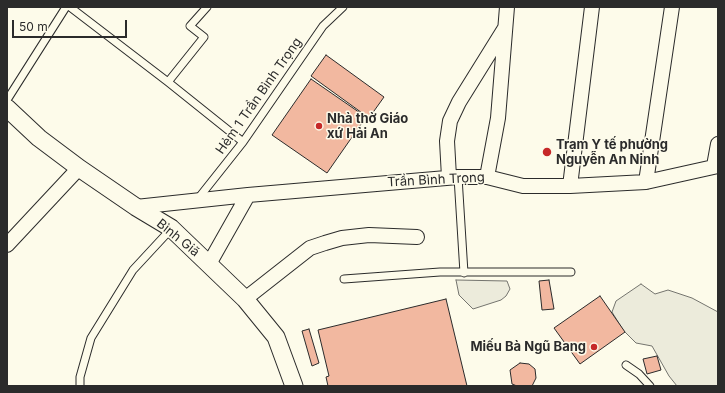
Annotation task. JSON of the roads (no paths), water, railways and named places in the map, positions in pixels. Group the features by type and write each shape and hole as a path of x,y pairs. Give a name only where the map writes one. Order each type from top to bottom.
{"street":[{"path":"487,177 498,118 507,7"},
{"path":"570,186 592,7"},
{"path":"646,182 672,7"},
{"path":"453,177 447,141 450,121 459,102 506,26"},
{"name":"Bình Giã","path":"7,108 39,138 79,168 136,207 171,228 209,264 245,299 276,337 294,386"},
{"path":"716,166 718,144"},
{"name":"Trần Bình Trọng","path":"136,207 248,195 453,177 487,177 523,186 570,186 646,182 716,166"},
{"path":"7,245 79,168"},
{"path":"209,264 248,195"},
{"path":"245,299 310,248 342,238 363,236 417,237"}],"lane":[{"path":"7,100 66,7"},
{"path":"70,7 243,142"},
{"path":"168,82 204,37 190,26 207,7"},
{"name":"Hẻm 1 Trần Bình Trọng","path":"197,200 243,142 323,26 342,7"},
{"path":"453,177 464,273"},
{"path":"80,386 80,377 91,338 133,270 171,228"},
{"path":"344,279 440,272 571,272"},
{"path":"626,365 639,374 650,386"}],"place":[{"name":"Nhà thờ Giáo xứ Hải An","path":"319,126"},
{"name":"Trạm Y tế phường Nguyễn An Ninh","path":"547,152"},
{"name":"Miếu Bà Ngũ Bang","path":"594,347"}]}
